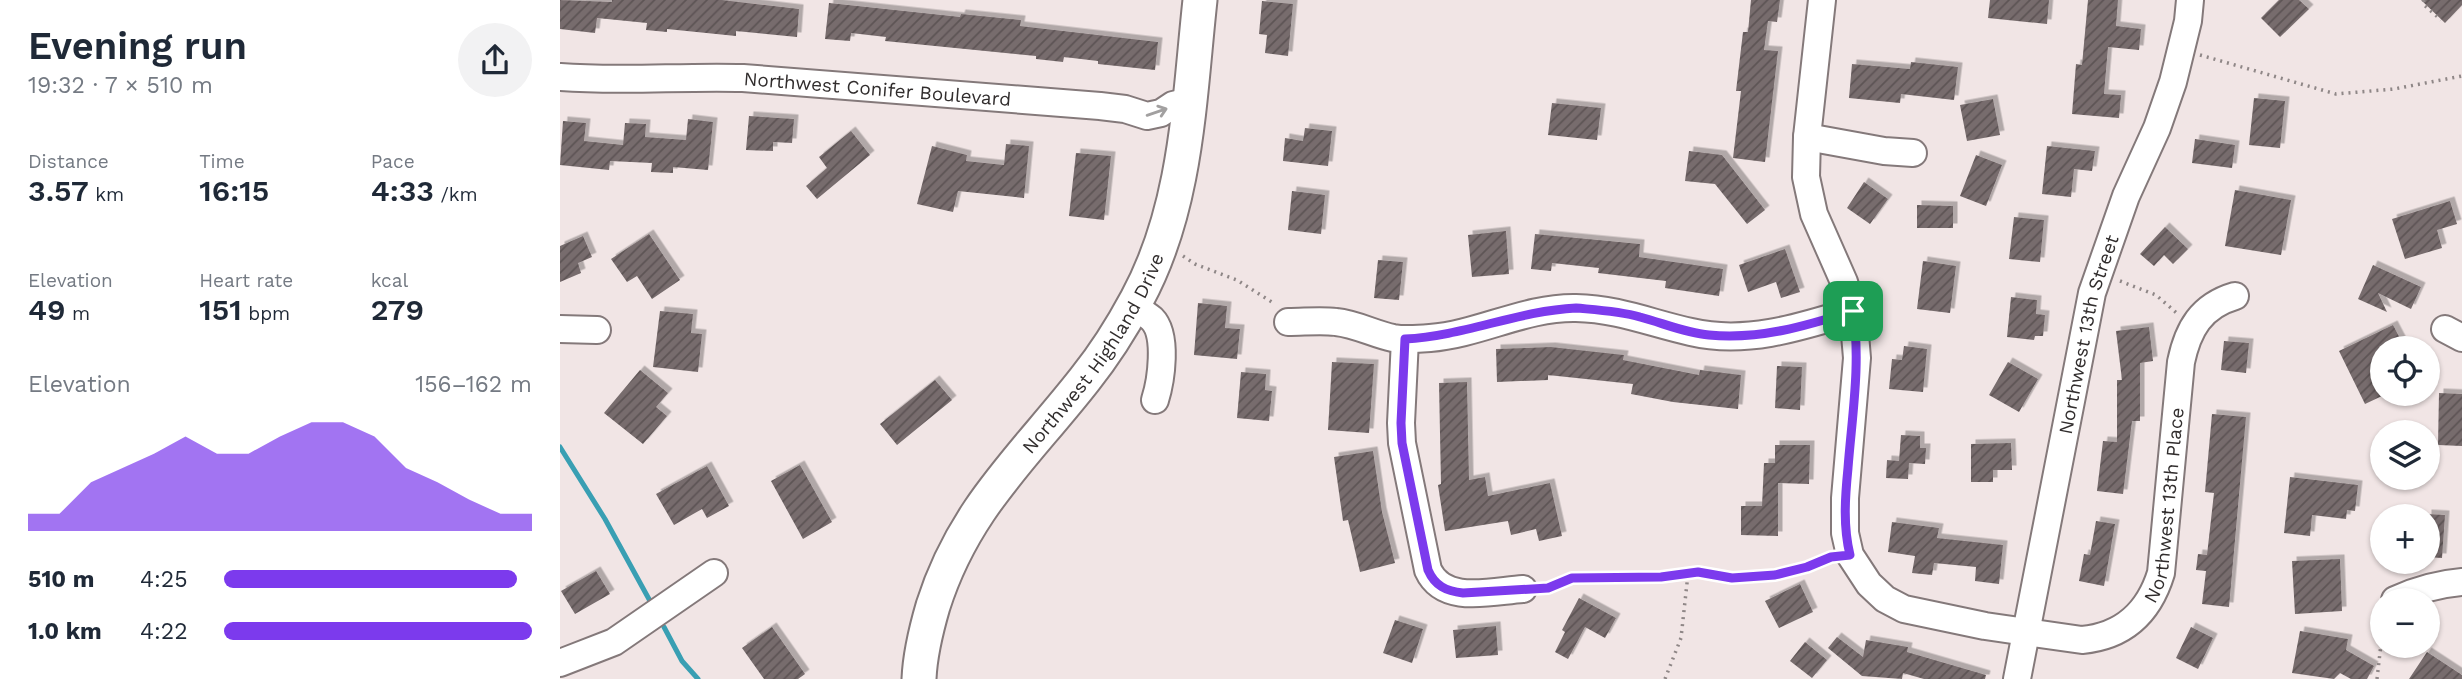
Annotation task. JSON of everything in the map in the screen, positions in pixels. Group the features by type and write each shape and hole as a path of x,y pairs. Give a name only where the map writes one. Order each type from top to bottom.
{"main road":[{"name":"Northwest Highland Drive","path":"919,679 927,628 940,584 959,541 1001,479 1086,378 1117,335 1153,265 1174,200 1185,147 1200,0"}],"street":[{"path":"1822,0 1807,136 1806,177 1814,214 1844,282 1853,311 1857,358 1844,533 1850,555"},
{"name":"Northwest 13th Street","path":"2017,679 2078,356 2098,271 2173,82 2190,0"},
{"name":"Northwest Conifer Boulevard","path":"560,77 632,80 743,78 1125,109 1147,116 1190,101"},
{"path":"1807,136 1884,151 1913,153"},
{"name":"Northwest 13th Place","path":"1850,555 1869,584 1885,599 1904,609 1985,626 2082,640 2097,639 2117,632 2135,620 2145,608 2161,573 2180,362 2193,325 2210,306 2235,296"},
{"path":"1133,306 1153,320 1160,335 1161,380 1155,400"},
{"path":"1288,322 1335,321 1392,338 1405,339 1452,334 1526,313 1576,308 1613,311 1690,332 1740,336 1807,325 1853,311"},
{"path":"560,328 597,330"},
{"path":"1405,339 1402,443 1428,570 1437,585 1450,592 1523,589"},
{"path":"560,663 614,642 714,573"},
{"path":"2424,588 2441,583 2462,582"}],"path":[{"path":"2424,0 2423,4 2441,20"},
{"path":"2181,48 2237,67 2280,76 2336,94 2394,89 2462,76"},
{"path":"1175,251 1195,264 1237,280 1275,304 1288,322"},
{"path":"2098,271 2156,295 2193,325"},
{"path":"1523,589 1548,588 1572,578 1632,578 1698,572 1732,578 1775,575 1807,567 1831,557 1850,555"},
{"path":"1665,679 1681,638 1688,573"},
{"path":"2377,679 2379,658"}],"building":[{"path":"560,0 722,0 799,9 797,37 736,31 736,36 667,29 667,32 646,30 647,23 597,18 595,33 560,29"},
{"path":"1751,0 1780,0 1777,22 1768,21 1764,50 1778,51 1765,162 1733,158 1741,91 1736,91 1743,32 1748,32"},
{"path":"1990,0 2049,0 2047,24 1988,18"},
{"path":"2088,0 2118,0 2116,26 2141,29 2139,50 2108,47 2104,94 2121,95 2119,118 2072,114 2076,64 2082,65"},
{"path":"2279,0 2299,0 2309,9 2280,37 2261,18"},
{"path":"2421,0 2462,0 2462,5 2445,23"},
{"path":"1262,1 1293,4 1288,56 1265,53 1267,35 1259,34"},
{"path":"829,3 960,17 961,14 1021,20 1020,26 1158,42 1155,70 1098,64 1098,61 1064,57 1063,62 1036,59 1036,56 885,41 886,37 851,33 850,41 825,39"},
{"path":"1911,62 1958,67 1954,100 1901,94 1900,103 1849,98 1852,64 1910,69"},
{"path":"2254,98 2285,101 2280,148 2249,145"},
{"path":"1993,99 2000,135 1967,141 1960,105"},
{"path":"1552,103 1601,108 1597,140 1548,135"},
{"path":"749,116 794,119 792,143 773,142 773,151 746,150"},
{"path":"688,119 713,122 708,170 673,167 673,173 651,172 652,163 610,161 609,170 560,165 563,121 586,123 584,141 623,145 625,123 646,124 645,137 686,140"},
{"path":"1305,128 1332,131 1328,166 1283,161 1285,138 1303,141"},
{"path":"851,131 870,155 817,199 806,186 827,168 819,157"},
{"path":"2195,139 2235,145 2232,168 2192,163"},
{"path":"1006,144 1029,146 1024,198 958,191 953,212 917,204 932,146 967,155 966,161 1004,165"},
{"path":"2047,146 2095,151 2092,171 2074,169 2071,197 2042,194"},
{"path":"1689,151 1722,155 1765,210 1747,224 1715,184 1685,181"},
{"path":"1076,153 1111,156 1104,220 1069,216"},
{"path":"1976,155 2002,165 1986,206 1960,196"},
{"path":"1864,182 1888,199 1870,224 1847,208"},
{"path":"2235,190 2291,200 2281,255 2225,246"},
{"path":"1292,191 1325,195 1321,234 1288,230"},
{"path":"2450,201 2457,224 2437,230 2442,248 2405,259 2392,219"},
{"path":"1917,205 1953,206 1953,228 1917,228"},
{"path":"2014,217 2044,220 2040,262 2009,259"},
{"path":"2165,227 2188,249 2173,264 2164,255 2154,266 2140,254"},
{"path":"1506,231 1509,274 1472,277 1468,235"},
{"path":"649,234 680,280 652,299 637,276 627,282 611,259"},
{"path":"1535,234 1640,244 1639,257 1723,269 1719,296 1665,288 1666,281 1598,273 1599,268 1552,263 1551,271 1531,269"},
{"path":"583,236 592,257 578,263 581,273 560,282 560,246"},
{"path":"1785,249 1800,292 1781,298 1776,282 1748,292 1739,265"},
{"path":"1378,260 1403,262 1399,300 1374,298"},
{"path":"1923,261 1956,266 1950,313 1917,309"},
{"path":"2373,265 2421,287 2411,309 2378,293 2387,312 2358,299"},
{"path":"2011,297 2037,300 2036,314 2045,315 2043,336 2035,336 2034,340 2007,337"},
{"path":"1198,303 1227,306 1225,328 1240,329 1237,359 1194,355"},
{"path":"660,311 693,314 691,333 702,334 698,372 653,367"},
{"path":"2393,325 2399,336 2370,336"},
{"path":"2149,327 2153,361 2140,363 2140,421 2132,421 2123,494 2097,491 2103,441 2117,442 2117,380 2122,380 2116,331"},
{"path":"2370,336 2370,402 2365,404 2339,351"},
{"path":"2224,341 2249,343 2246,373 2221,370"},
{"path":"1904,346 1927,349 1923,392 1889,389 1892,359 1902,360"},
{"path":"1551,347 1624,355 1623,360 1699,375 1700,370 1741,375 1738,409 1631,394 1633,384 1548,375 1548,380 1497,382 1496,349"},
{"path":"1332,362 1374,364 1369,433 1328,430"},
{"path":"2008,362 2038,379 2019,412 1989,395"},
{"path":"1777,366 1802,367 1800,410 1775,408"},
{"path":"640,370 668,393 656,407 667,416 643,444 604,413"},
{"path":"1241,372 1266,374 1265,390 1272,391 1269,421 1237,418"},
{"path":"935,380 952,400 897,445 880,424"},
{"path":"1467,382 1469,480 1485,477 1488,496 1550,483 1562,536 1539,541 1536,529 1511,535 1508,521 1445,531 1438,485 1441,484 1439,383"},
{"path":"2440,393 2462,394 2462,446 2440,445"},
{"path":"2212,414 2246,417 2229,607 2202,604 2206,571 2196,570 2198,554 2207,555 2214,493 2205,492"},
{"path":"1901,435 1920,436 1920,448 1926,448 1925,464 1909,463 1908,479 1886,478 1887,460 1899,461"},
{"path":"2011,443 2012,470 1993,470 1993,482 1971,482 1971,444"},
{"path":"1775,445 1810,445 1809,484 1778,483 1778,536 1741,535 1741,506 1762,506 1764,463 1775,463"},
{"path":"1373,451 1382,512 1395,563 1360,572 1348,520 1343,521 1334,457"},
{"path":"800,465 832,522 803,539 771,481"},
{"path":"707,466 729,506 707,518 702,509 674,525 656,494"},
{"path":"2290,477 2358,485 2355,511 2347,510 2346,519 2312,515 2310,536 2284,533"},
{"path":"2440,515 2445,515 2440,558"},
{"path":"2096,521 2115,524 2104,586 2079,581 2084,554 2090,555"},
{"path":"1892,522 1939,528 1937,538 2003,545 1999,584 1975,581 1976,567 1934,563 1932,575 1912,573 1915,556 1888,552"},
{"path":"2340,559 2342,611 2295,614 2292,561"},
{"path":"596,571 610,594 575,614 561,591"},
{"path":"1800,584 1813,612 1779,628 1765,601"},
{"path":"1579,598 1616,618 1605,638 1585,627 1568,659 1555,652 1565,632 1562,630"},
{"path":"1395,620 1423,629 1412,663 1383,653"},
{"path":"1496,626 1498,655 1456,658 1453,630"},
{"path":"772,627 805,674 798,679 764,679 742,648"},
{"path":"2191,627 2213,638 2198,669 2176,658"},
{"path":"2300,631 2348,639 2346,650 2374,666 2367,679 2351,679 2340,673 2334,679 2292,673"},
{"path":"1837,637 1863,657 1866,640 1908,647 1907,652 1986,675 1985,679 1924,679 1903,673 1902,679 1862,676 1828,648"},
{"path":"1805,642 1827,660 1812,678 1790,661"},
{"path":"2423,658 2436,658 2462,675 2462,679 2409,679"}],"waterway":[{"path":"560,447 605,519 650,601"},
{"path":"664,627 682,661 698,679"}],"route":[{"path":"1576,308 1613,311 1690,332 1740,336 1807,325 1853,311 1857,358 1844,533 1850,555 1831,557 1807,567 1775,575 1732,578 1698,572 1661,577 1594,576 1572,578 1548,588 1463,593 1450,592 1437,585 1432,578 1428,570 1402,443 1405,339 1452,334 1526,313 1576,308"}]}
